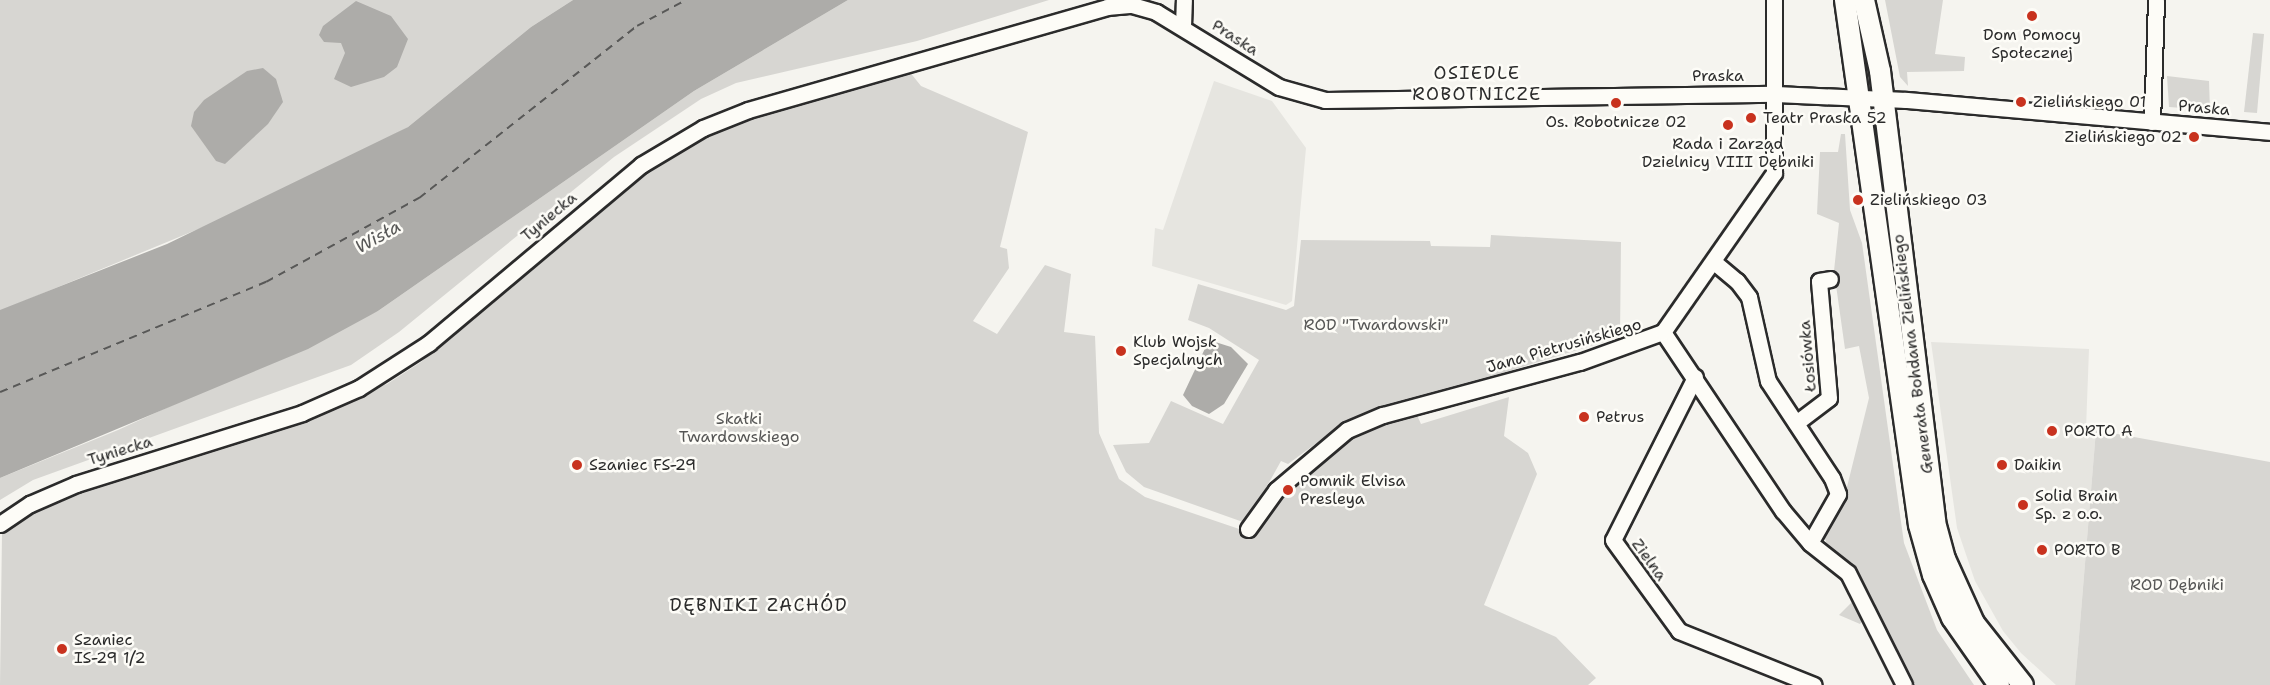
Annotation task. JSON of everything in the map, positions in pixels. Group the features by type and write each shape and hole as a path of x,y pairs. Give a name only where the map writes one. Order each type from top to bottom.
{"main road":[{"name":"Generała Bohdana Zielińskiego","path":"1845,0 1910,470 1925,552 1952,618 1999,685"},
{"name":"Generała Bohdana Zielińskiego","path":"1864,0 1883,99 1935,522 1945,559 1974,623 2023,685"}],"street":[{"path":"1184,0 1184,26"},
{"name":"Jana Pietrusińskiego","path":"1248,529 1276,490 1347,430 1383,416 1580,362 1663,332 1774,173 1776,45 1774,0"},
{"path":"2152,122 2156,0"},
{"name":"Praska","path":"1144,3 1279,87 1325,100 1776,94 1883,99 2270,132"},
{"name":"Tyniecka","path":"0,524 30,504 68,487 302,412 359,388 429,342 641,165 703,128 748,110 1076,14 1120,5 1144,3"},
{"path":"1714,262 1737,281 1754,308 1768,381 1838,494 1810,543"},
{"name":"Łosiówka","path":"1796,423 1829,398 1819,280 1830,279"},
{"path":"1663,332 1783,511 1810,543 1848,573 1898,682"},
{"name":"Zielna","path":"1695,377 1613,540 1679,631 1814,685"}],"shaded area":[{"path":"1214,81 1272,101 1306,148 1292,301 1286,305 1152,266 1155,228 1163,230"},
{"path":"1931,342 2089,349 2086,429 2096,430 2075,685 2056,685 2021,653 2003,631 1975,581 1957,528"}],"green space":[{"path":"0,0 573,0 531,27 408,127 276,197 0,311"},
{"path":"848,0 1049,0 917,41 736,83 701,99 614,157 399,332 351,365 33,480 0,500 0,478 118,430 378,311 694,91"},
{"path":"1885,0 1943,0 1935,54 1965,57 1964,71 1907,72 1908,86 1900,77"},
{"path":"2253,33 2264,34 2257,113 2244,112"},
{"name":"Skałki Twardowskiego","path":"909,71 921,86 1028,132 1000,247 1007,249 1009,268 973,321 997,334 1045,265 1071,274 1064,332 1095,336 1099,433 1119,479 1145,497 1248,532 1270,502 1322,453 1373,423 1416,413 1421,424 1509,397 1504,436 1528,453 1537,474 1484,605 1556,637 1596,678 1588,685 0,685 2,533 32,513 81,491 223,448 387,384 421,362 631,180 688,142 747,116"},
{"path":"2167,76 2209,81 2210,110 2169,107"},
{"path":"1841,134 1845,134 1850,210 1862,243 1904,543 1937,630 1974,685 1914,685 1862,580 1851,563 1827,545 1824,535 1845,495 1869,398 1859,346 1845,349 1834,271 1839,223 1817,214 1820,152 1838,152"},
{"name":"ROD \"Twardowski\"","path":"1491,235 1621,242 1620,337 1417,399 1337,428 1288,464 1281,461 1248,520 1243,522 1144,487 1126,472 1113,445 1149,443 1171,401 1223,424 1259,360 1209,328 1188,320 1198,284 1286,310 1294,306 1301,240 1430,241 1431,246 1490,247"},
{"name":"ROD Dębniki","path":"2096,430 2270,462 2270,685 2075,685"},
{"path":"1854,600 1864,619 1860,624 1839,615"}],"water":[{"name":"Wisła","path":"573,0 848,0 694,91 378,311 308,349 0,478 0,310 167,244 408,127 531,27"},
{"path":"356,1 391,16 408,39 397,67 384,77 351,87 334,79 345,53 341,43 324,42 319,35 323,26"},
{"path":"263,68 276,79 283,102 268,124 225,164 216,161 191,126 194,112 204,100 247,71"},
{"path":"1209,340 1231,347 1248,364 1224,404 1209,414 1192,406 1183,395"}],"ferry route":[{"path":"0,392 266,282 419,198 637,26 686,0"}],"place":[{"name":"Dom Pomocy Społecznej","path":"2032,16"},
{"name":"Zielińskiego 01","path":"2021,102"},
{"name":"Os. Robotnicze 02","path":"1616,103"},
{"name":"Teatr Praska 52","path":"1751,118"},
{"name":"Rada i Zarząd Dzielnicy VIII Dębniki","path":"1728,125"},
{"name":"Zielińskiego 02","path":"2194,137"},
{"name":"Zielińskiego 03","path":"1858,200"},
{"name":"Klub Wojsk Specjalnych","path":"1121,351"},
{"name":"Petrus","path":"1584,417"},
{"name":"PORTO A","path":"2052,431"},
{"name":"Szaniec FS-29","path":"577,465"},
{"name":"Daikin","path":"2002,465"},
{"name":"Pomnik Elvisa Presleya","path":"1288,490"},
{"name":"Solid Brain Sp. z o.o.","path":"2023,505"},
{"name":"PORTO B","path":"2042,550"},
{"name":"Szaniec IS-29 1/2","path":"62,649"}],"district":[{"name":"OSIEDLE ROBOTNICZE","path":"1477,84"},
{"name":"DĘBNIKI ZACHÓD","path":"759,605"}]}
